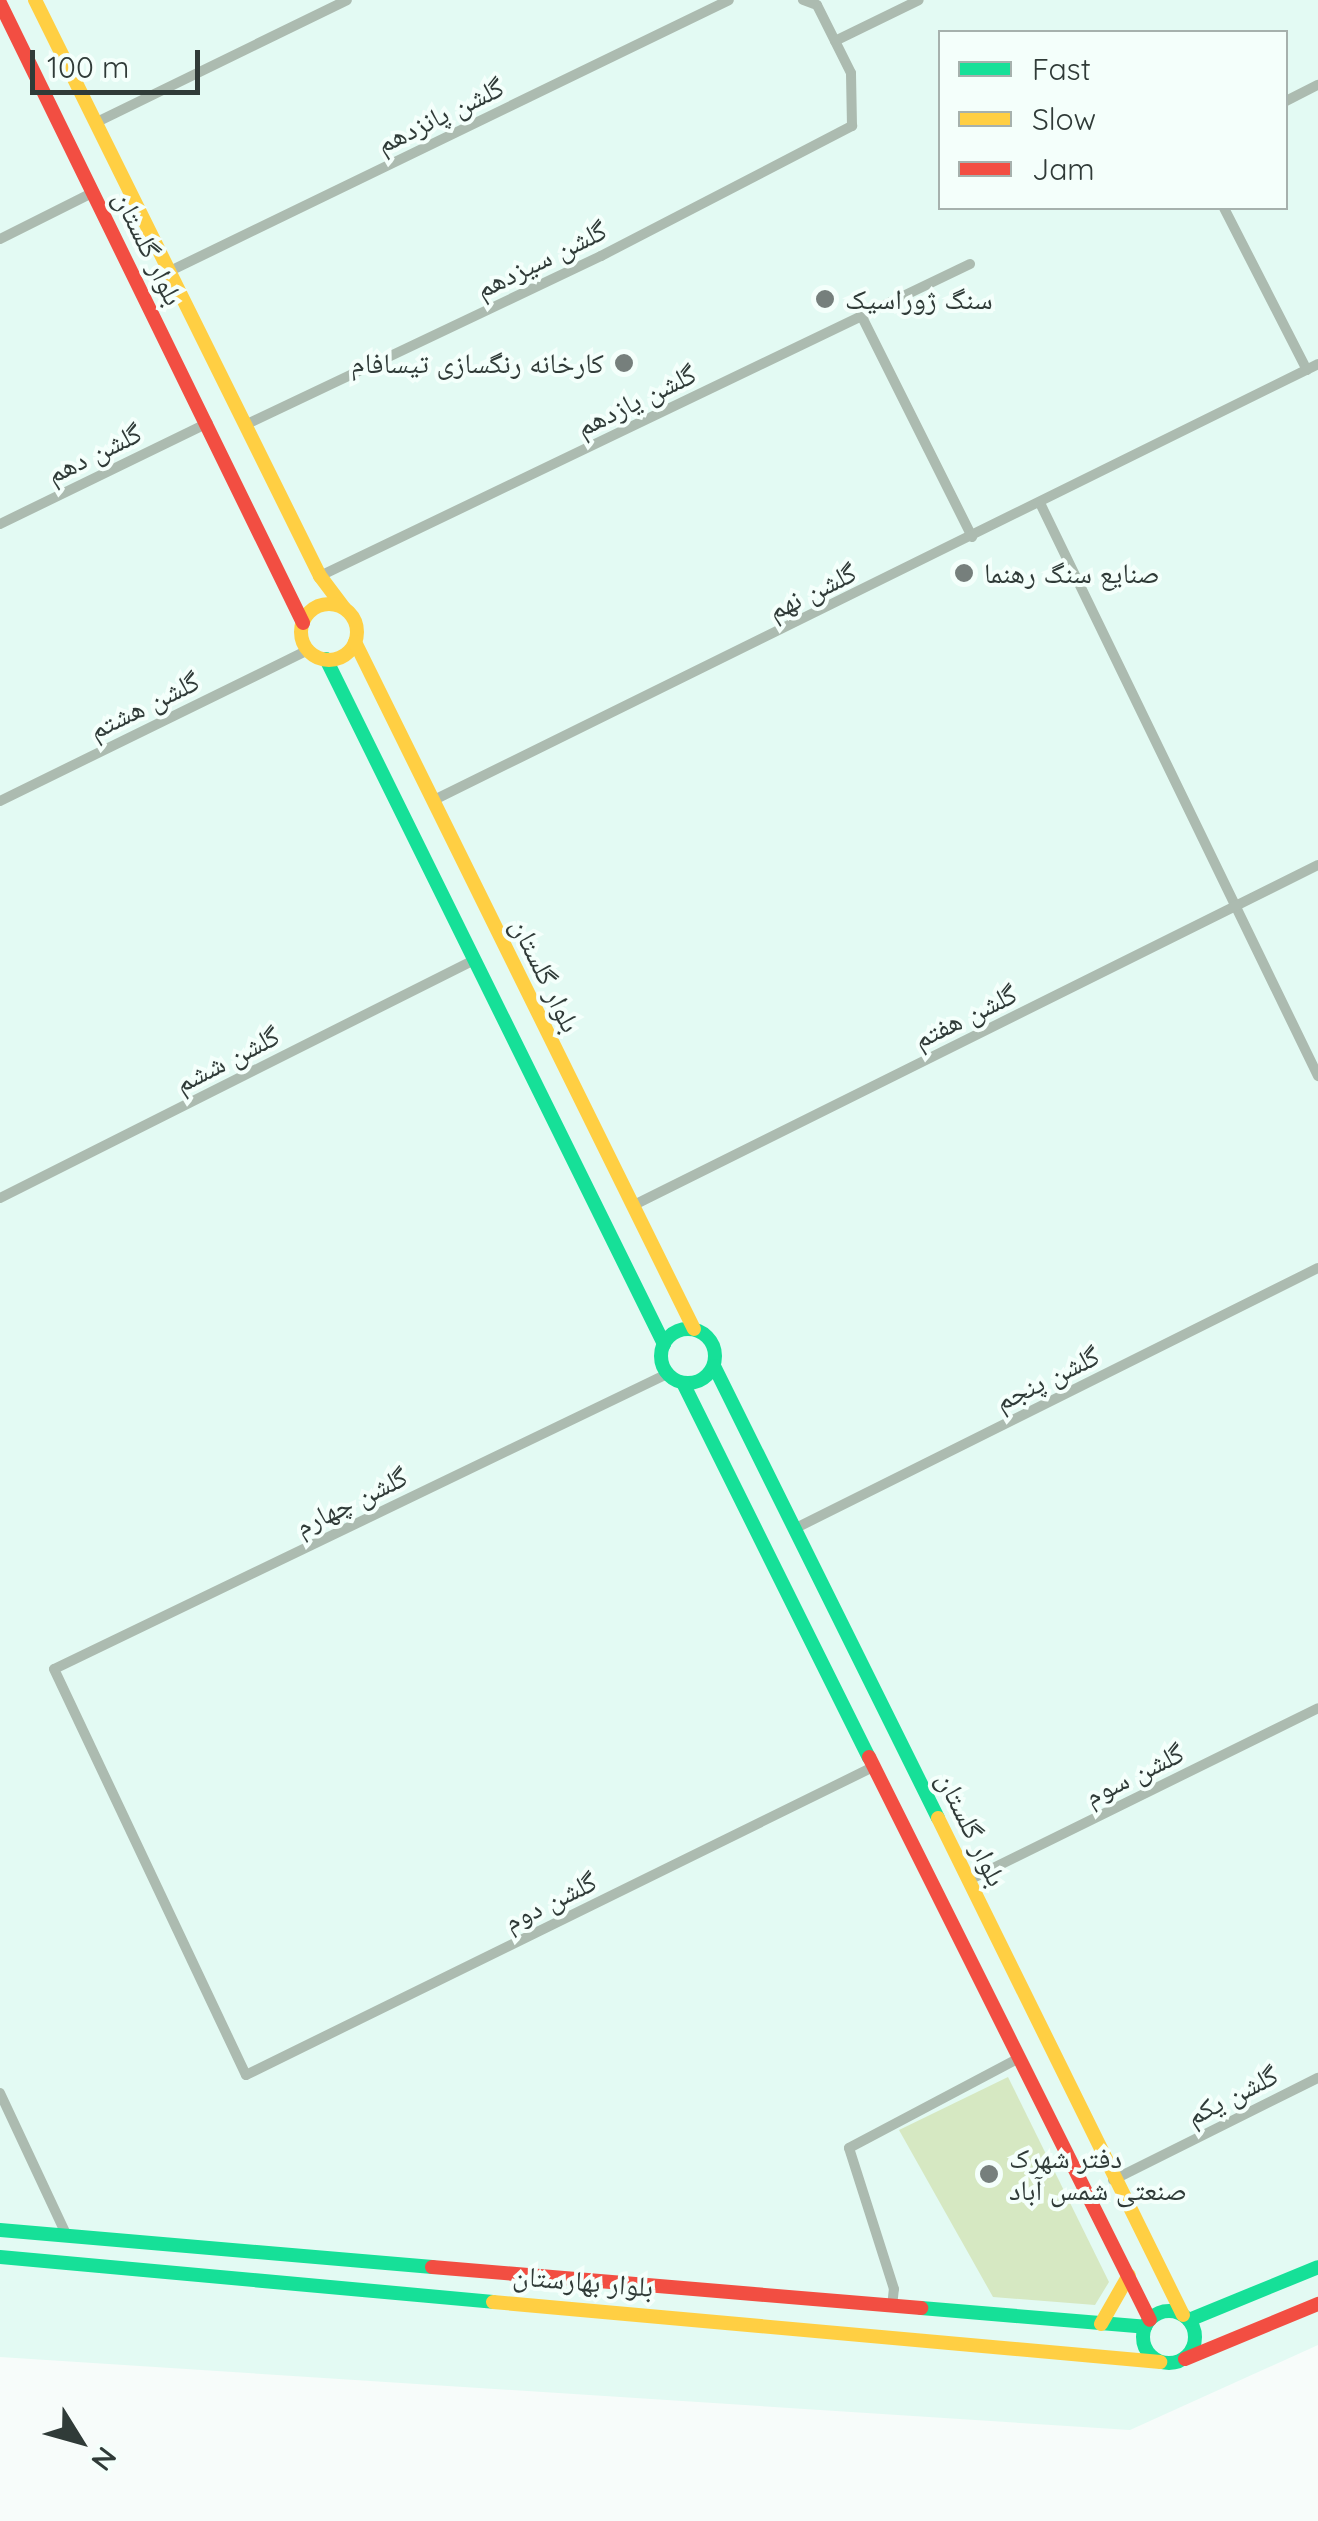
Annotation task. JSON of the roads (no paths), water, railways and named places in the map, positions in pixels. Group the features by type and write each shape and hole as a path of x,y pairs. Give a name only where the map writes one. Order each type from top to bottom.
{"street":[{"name":"بلوار گلستان","path":"35,0 320,576 344,608"},
{"path":"97,122 346,0"},
{"name":"گلشن پانزدهم","path":"170,271 729,0"},
{"path":"803,0 817,5 835,41 919,0"},
{"name":"بلوار گلستان","path":"0,3 303,623"},
{"name":"گلشن سیزدهم","path":"245,425 600,256 852,126 851,73 835,41"},
{"path":"1288,100 1318,85"},
{"path":"0,238 94,192"},
{"path":"1225,210 1313,367"},
{"name":"گلشن یازدهم","path":"320,576 970,264"},
{"path":"862,316 972,537"},
{"name":"گلشن نهم","path":"432,801 1313,367"},
{"name":"گلشن دهم","path":"0,524 208,423"},
{"path":"1040,504 1318,1076"},
{"path":"322,605 344,608 356,623 355,642 346,654 326,659 308,650 303,623 322,605"},
{"name":"بلوار گلستان","path":"355,642 694,1329"},
{"name":"گلشن هشتم","path":"0,802 308,650"},
{"name":"بلوار گلستان","path":"326,659 664,1344"},
{"name":"گلشن هفتم","path":"632,1206 1318,865"},
{"name":"گلشن ششم","path":"0,1198 474,960"},
{"name":"گلشن پنجم","path":"796,1528 1318,1268"},
{"path":"683,1384 705,1378 714,1366 710,1339 694,1329 676,1332 664,1344 667,1374 683,1384 1017,2059 1120,2256 1148,2323 1144,2344 1160,2362 1184,2359 1318,2304"},
{"name":"بلوار گلستان","path":"714,1366 970,1880 1113,2180 1186,2318"},
{"name":"گلشن چهارم","path":"246,2075 54,1670 667,1374"},
{"name":"گلشن سوم","path":"970,1880 1318,1708"},
{"name":"گلشن دوم","path":"246,2075 873,1767"},
{"path":"892,2307 894,2290 849,2148 1017,2059"},
{"name":"گلشن یکم","path":"1113,2180 1318,2078"},
{"path":"0,2093 66,2234"},
{"name":"بلوار بهارستان","path":"0,2230 1101,2324 1148,2323"},
{"path":"1120,2256 1146,2245"},
{"name":"بلوار بهارستان","path":"0,2258 1160,2362"},
{"path":"1148,2323 1165,2311 1186,2318 1318,2268"},
{"path":"1101,2324 1128,2275"},
{"path":"1184,2359 1196,2337 1186,2318"}],"place":[{"name":"سنگ ژوراسیک","path":"825,299"},
{"name":"کارخانه رنگسازی تیسافام","path":"624,363"},
{"name":"صنایع سنگ رهنما","path":"964,573"},
{"name":"دفتر شهرک صنعتی شمس آباد","path":"989,2174"}]}
